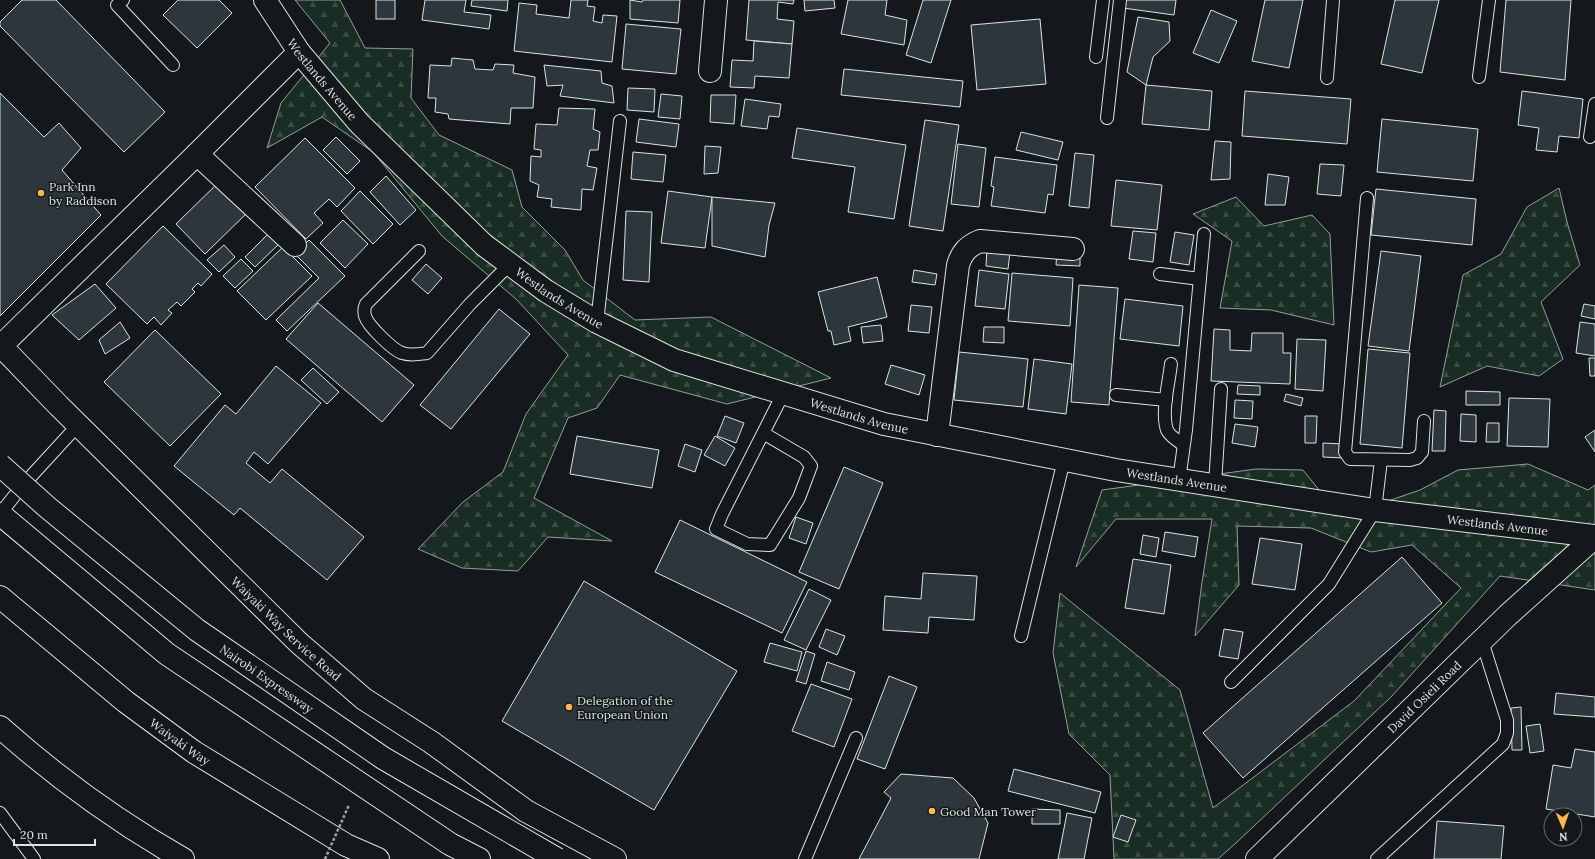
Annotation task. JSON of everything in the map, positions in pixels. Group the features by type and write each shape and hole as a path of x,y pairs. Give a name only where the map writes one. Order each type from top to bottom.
{"main road":[{"name":"Westlands Avenue","path":"265,0 299,52 359,123 484,245 546,291 597,322 674,360 884,424 1116,470 1375,510 1595,537"},
{"path":"710,71 716,0"},
{"path":"1,346 198,154 299,52"},
{"path":"198,154 295,245"},
{"path":"938,435 958,265 962,254 971,245 980,241 1073,249"},
{"name":"Waiyaki Way Service Road","path":"1,346 78,425 299,643 364,699 431,742 526,811 615,859"},
{"name":"Nairobi Expressway","path":"0,465 197,630 383,758 557,859"},
{"path":"0,514 167,654 450,844 479,859"},
{"name":"David Osieli Road","path":"1257,859 1508,615 1595,537"},
{"name":"Waiyaki Way","path":"0,597 126,702 194,752 346,852 378,859"},
{"path":"0,727 78,791 161,851 183,859"}],"lane":[{"path":"1096,56 1103,0"},
{"path":"1107,118 1120,0"},
{"path":"1327,78 1332,0"},
{"path":"1479,77 1488,0"},
{"path":"117,2 173,65"},
{"path":"1590,137 1595,104"},
{"path":"597,322 620,121"},
{"path":"1367,198 1345,452 1350,459 1410,460 1417,458 1422,452 1424,421"},
{"path":"1179,480 1204,234"},
{"path":"419,251 366,304 364,308 364,315 367,321 394,349 404,354 427,353 470,304 509,264"},
{"path":"1160,274 1200,279"},
{"path":"1171,364 1165,411 1167,429 1171,435 1183,445"},
{"path":"1215,485 1222,389"},
{"path":"763,433 804,457 811,466 799,498 770,546 747,544 716,529 722,514 763,433 783,394"},
{"path":"1116,395 1166,400"},
{"path":"0,514 23,485 78,425"},
{"path":"1021,636 1064,460"},
{"path":"1231,682 1329,584 1375,510 1381,460"},
{"path":"1377,859 1503,744 1507,733 1507,720 1482,640"},
{"path":"805,859 856,738"},
{"path":"0,813 34,859"}],"path":[{"path":"325,859 349,804"}],"green space":[{"path":"295,0 340,0 365,48 413,49 411,98 439,135 512,170 522,207 565,250 583,280 635,320 711,317 831,378 727,404 620,375 597,408 568,418 534,498 612,541 548,537 518,571 462,568 418,549 463,502 503,472 526,414 568,355 516,299 442,236 373,152 322,117 267,148 281,103 330,43"},
{"path":"1559,188 1567,222 1580,265 1541,302 1563,359 1539,376 1487,366 1440,387 1463,275 1501,254 1527,207"},
{"path":"1236,197 1264,226 1312,215 1330,234 1334,325 1271,310 1220,308 1232,241 1193,214"},
{"path":"1528,464 1588,490 1595,485 1595,590 1500,576 1392,696 1218,859 1114,859 1110,775 1069,734 1053,653 1060,593 1180,690 1213,808 1354,701 1461,588 1412,545 1371,552 1311,528 1237,526 1239,585 1195,636 1212,519 1116,519 1076,567 1102,490 1256,469 1303,470 1341,517 1420,490 1458,470"}],"building":[{"path":"22,0 56,0 165,112 124,152 0,26 0,22"},
{"path":"178,0 219,0 232,13 197,48 163,15"},
{"path":"376,0 395,0 395,19 376,19"},
{"path":"425,0 466,0 464,12 491,15 489,29 422,20"},
{"path":"472,0 508,0 507,11 471,6"},
{"path":"571,0 588,0 587,6 595,7 593,21 602,23 603,15 617,16 612,62 514,51 519,3 537,5 536,14 569,18"},
{"path":"630,0 642,2 643,0 680,0 678,23 630,19"},
{"path":"749,0 794,0 793,4 778,2 777,19 794,21 792,44 746,40"},
{"path":"804,0 834,0 835,8 805,11"},
{"path":"848,0 887,0 885,15 907,20 904,45 841,34"},
{"path":"923,0 951,0 931,63 906,55"},
{"path":"1124,0 1176,0 1174,15 1123,8"},
{"path":"1265,0 1303,0 1289,68 1252,61"},
{"path":"1395,0 1439,0 1422,73 1381,64"},
{"path":"1506,0 1571,0 1565,80 1500,72"},
{"path":"1211,10 1237,21 1219,63 1193,53"},
{"path":"1138,17 1169,22 1170,41 1153,57 1146,85 1127,72"},
{"path":"1040,19 1046,84 977,90 971,25"},
{"path":"626,24 681,29 676,74 622,69"},
{"path":"754,41 792,44 789,78 755,76 754,88 730,87 732,60 753,61"},
{"path":"452,58 473,60 475,69 493,70 495,64 514,65 513,73 535,77 533,108 511,108 510,124 449,119 448,114 435,112 436,98 428,98 430,65 451,66"},
{"path":"544,65 601,71 602,83 612,86 614,103 560,96 563,85 547,86"},
{"path":"844,69 963,81 960,107 841,95"},
{"path":"1146,85 1212,91 1209,130 1142,124"},
{"path":"628,88 655,89 654,112 627,110"},
{"path":"1245,91 1351,99 1347,144 1242,136"},
{"path":"1522,91 1583,99 1579,138 1559,136 1557,152 1536,150 1539,128 1518,125"},
{"name":"Park Inn by Raddison","path":"0,93 44,137 59,123 81,148 62,170 101,215 0,316"},
{"path":"661,94 682,96 680,119 658,117"},
{"path":"711,95 736,95 734,124 710,122"},
{"path":"745,99 781,104 779,117 769,116 767,129 741,126"},
{"path":"559,108 595,109 593,129 600,132 598,150 590,150 587,166 597,168 593,190 582,189 581,210 551,207 552,199 537,197 539,185 530,181 531,156 541,157 541,150 534,149 536,124 557,125"},
{"path":"639,119 679,124 676,147 636,142"},
{"path":"1382,119 1478,129 1473,181 1377,172"},
{"path":"925,120 959,125 943,231 909,226"},
{"path":"797,128 906,145 894,219 848,212 855,167 792,158"},
{"path":"1021,132 1063,142 1058,160 1016,150"},
{"path":"336,137 360,161 347,174 323,150"},
{"path":"305,138 355,188 337,207 329,199 314,213 323,223 306,239 255,187"},
{"path":"1215,141 1231,142 1230,179 1211,180"},
{"path":"958,144 986,148 979,207 951,204"},
{"path":"705,146 721,147 718,173 704,174"},
{"path":"633,152 666,155 663,182 631,179"},
{"path":"1075,153 1094,155 1089,208 1069,206"},
{"path":"995,157 1057,165 1053,195 1048,194 1045,213 991,206 994,187 991,186"},
{"path":"1320,164 1344,165 1341,196 1317,194"},
{"path":"1268,174 1289,177 1285,205 1265,205"},
{"path":"386,176 416,210 400,225 370,192"},
{"path":"221,180 250,210 205,254 176,224"},
{"path":"1116,180 1162,185 1157,230 1111,226"},
{"path":"1376,189 1476,199 1472,245 1371,235"},
{"path":"360,191 393,224 373,244 341,211"},
{"path":"668,191 712,197 705,248 661,243"},
{"path":"712,197 775,203 769,225 765,257 712,246"},
{"path":"626,211 652,212 649,282 623,280"},
{"path":"343,220 368,244 345,268 320,243"},
{"path":"163,226 212,274 201,286 198,283 192,289 195,292 181,306 177,302 168,310 172,313 161,325 154,317 147,324 106,284"},
{"path":"1133,231 1156,233 1153,262 1129,259"},
{"path":"270,232 280,243 255,267 245,257"},
{"path":"1175,232 1194,235 1189,265 1170,262"},
{"path":"309,240 345,276 287,331 276,320 319,278 295,254"},
{"path":"224,245 235,257 219,272 207,260"},
{"path":"283,247 312,276 266,320 237,291"},
{"path":"987,249 1010,252 1008,269 986,266"},
{"path":"1057,251 1080,252 1080,266 1056,265"},
{"path":"1381,251 1421,256 1409,351 1368,346"},
{"path":"241,259 253,271 235,288 223,276"},
{"path":"426,264 442,278 428,294 412,280"},
{"path":"914,270 937,274 935,285 912,282"},
{"path":"979,270 1009,274 1005,309 975,306"},
{"path":"1012,273 1073,278 1070,326 1008,321"},
{"path":"877,277 887,317 848,327 851,341 834,345 831,331 828,331 818,292"},
{"path":"95,284 116,308 79,340 52,315"},
{"path":"1079,285 1118,288 1109,405 1071,402"},
{"path":"1125,299 1183,306 1179,346 1120,339"},
{"path":"318,303 414,385 382,422 286,339"},
{"path":"1584,304 1595,306 1595,319 1581,316"},
{"path":"911,305 932,307 929,333 908,331"},
{"path":"499,309 530,334 451,429 420,405"},
{"path":"120,322 130,338 105,354 99,340"},
{"path":"1580,322 1595,324 1595,356 1576,353"},
{"path":"881,325 883,341 863,343 861,327"},
{"path":"984,327 1004,327 1004,343 983,342"},
{"path":"1214,329 1230,330 1230,350 1251,351 1252,333 1283,333 1283,353 1291,353 1290,384 1211,381"},
{"path":"155,330 221,394 170,446 104,382"},
{"path":"1297,339 1326,340 1323,391 1295,389"},
{"path":"1368,349 1410,353 1402,448 1360,444"},
{"path":"959,352 1028,359 1023,407 954,400"},
{"path":"1589,358 1595,358 1595,376 1590,376"},
{"path":"1034,359 1072,364 1066,414 1028,409"},
{"path":"891,365 925,375 919,395 885,384"},
{"path":"276,366 321,403 268,464 254,452 246,463 270,483 282,469 364,537 327,580 240,508 234,515 174,466 225,405 236,414"},
{"path":"313,368 339,392 327,404 301,380"},
{"path":"1238,385 1260,386 1260,395 1237,394"},
{"path":"1466,391 1500,392 1500,405 1466,405"},
{"path":"1286,394 1303,398 1301,406 1284,401"},
{"path":"1509,398 1550,399 1548,447 1507,446"},
{"path":"1235,400 1253,401 1252,419 1234,418"},
{"path":"1434,410 1446,411 1445,451 1432,451"},
{"path":"1461,414 1476,415 1476,442 1460,441"},
{"path":"725,416 744,423 736,443 717,436"},
{"path":"1305,416 1317,416 1316,443 1305,443"},
{"path":"1487,423 1499,423 1499,442 1486,442"},
{"path":"1235,424 1258,427 1255,447 1232,443"},
{"path":"1595,430 1595,452 1585,437"},
{"path":"577,436 659,450 652,488 570,474"},
{"path":"715,436 735,448 725,466 704,455"},
{"path":"1323,443 1344,444 1343,458 1323,457"},
{"path":"685,444 702,450 695,472 678,466"},
{"path":"844,467 883,483 839,589 799,572"},
{"path":"796,517 813,523 806,544 789,538"},
{"path":"680,520 807,582 782,633 655,572"},
{"path":"1165,532 1198,537 1195,557 1162,551"},
{"path":"1143,535 1159,538 1156,557 1140,554"},
{"path":"1260,538 1302,544 1295,590 1252,584"},
{"path":"1402,557 1442,603 1243,778 1203,733"},
{"path":"1133,559 1171,565 1164,614 1125,608"},
{"path":"923,573 977,576 974,620 929,617 928,633 883,630 885,596 921,599"},
{"path":"584,581 737,671 654,810 502,721"},
{"path":"809,589 831,600 806,650 784,640"},
{"path":"826,629 845,636 837,655 819,647"},
{"path":"1224,629 1243,632 1238,659 1219,656"},
{"path":"770,643 802,652 797,671 764,662"},
{"path":"806,651 815,654 806,684 796,681"},
{"path":"827,662 855,672 849,690 821,681"},
{"path":"889,676 917,687 885,769 857,759"},
{"path":"811,684 852,699 834,747 792,731"},
{"path":"1556,693 1595,697 1595,717 1554,714"},
{"path":"1521,707 1522,750 1512,750 1511,708"},
{"path":"1540,724 1544,751 1530,753 1526,726"},
{"path":"1575,749 1595,752 1595,817 1583,815 1583,807 1546,807 1553,765 1571,768"},
{"path":"1014,769 1101,792 1095,813 1008,791"},
{"name":"Good Man Tower","path":"901,774 953,778 974,798 988,823 979,859 859,859 891,798 884,792"},
{"path":"1032,809 1060,810 1060,824 1032,824"},
{"path":"1067,813 1092,818 1084,859 1058,859"},
{"path":"1121,815 1136,820 1128,842 1113,837"},
{"path":"1437,821 1504,826 1501,859 1434,859"}],"place":[{"name":"Park Inn by Raddison","path":"41,193"},
{"name":"Delegation of the European Union","path":"569,707"},
{"name":"Good Man Tower","path":"932,811"}]}
